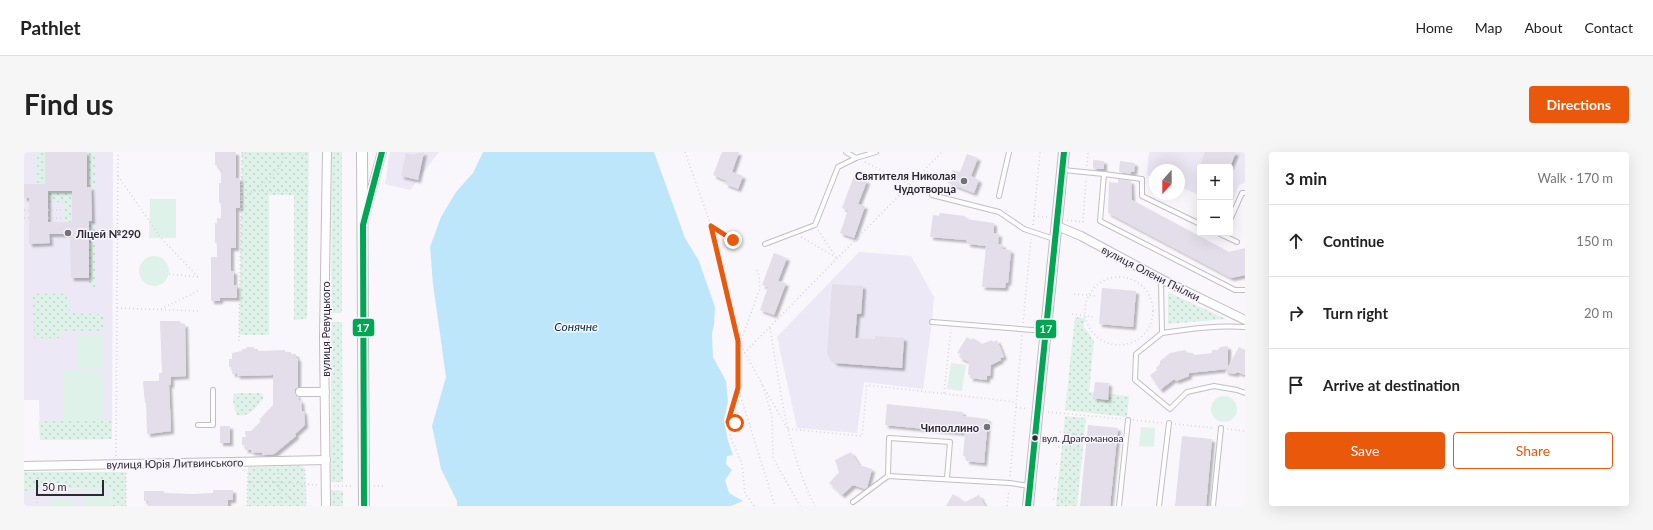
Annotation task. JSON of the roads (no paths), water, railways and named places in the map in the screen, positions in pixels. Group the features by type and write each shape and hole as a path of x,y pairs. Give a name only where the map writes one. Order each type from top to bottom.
{"street":[{"name":"вулиця Ревуцького","path":"326,506 324,337 327,152"},
{"path":"362,152 364,506"},
{"path":"363,225 382,152"},
{"path":"1028,506 1064,152"},
{"name":"вулиця Олени Пчілки","path":"1057,222 1161,279 1245,320"},
{"path":"300,392 325,392"},
{"name":"вулиця Юрія Литвинського","path":"24,466 326,460"}],"lane":[{"path":"846,152 856,158"},
{"path":"765,244 815,225 838,167 856,158 876,152"},
{"path":"999,196 1009,152"},
{"path":"1063,170 1142,179 1142,196 1197,223"},
{"path":"1104,174 1100,221 1235,290 1245,290"},
{"path":"1233,213 1242,193 1245,193"},
{"path":"932,195 999,212 1031,233 1056,240"},
{"path":"1227,236 1237,242"},
{"path":"1161,279 1162,333"},
{"path":"932,322 1045,330"},
{"path":"1245,327 1230,326 1195,328 1162,333 1136,354 1135,380 1170,409 1187,392 1214,386 1245,393"},
{"path":"198,425 213,425 213,390"},
{"path":"1119,506 1128,420"},
{"path":"1160,506 1169,423"},
{"path":"1214,506 1221,428"},
{"path":"888,476 889,438 950,442 947,478"},
{"path":"853,502 888,476 905,478 947,478 1030,486"}],"water":[{"name":"Сонячне","path":"483,152 654,152 685,238 699,261 715,307 712,334 713,357 726,381 728,401 724,420 728,441 733,455 727,456 726,464 732,470 725,480 729,493 743,501 731,506 457,506 457,501 441,469 432,426 446,377 433,284 430,247 441,217 456,192 473,173"}],"place":[{"name":"Святителя Николая Чудотворца","path":"964,181"},
{"name":"Ліцей №290","path":"68,233"},
{"name":"Чиполлино","path":"987,427"},
{"name":"вул. Драгоманова","path":"1035,438"}]}
